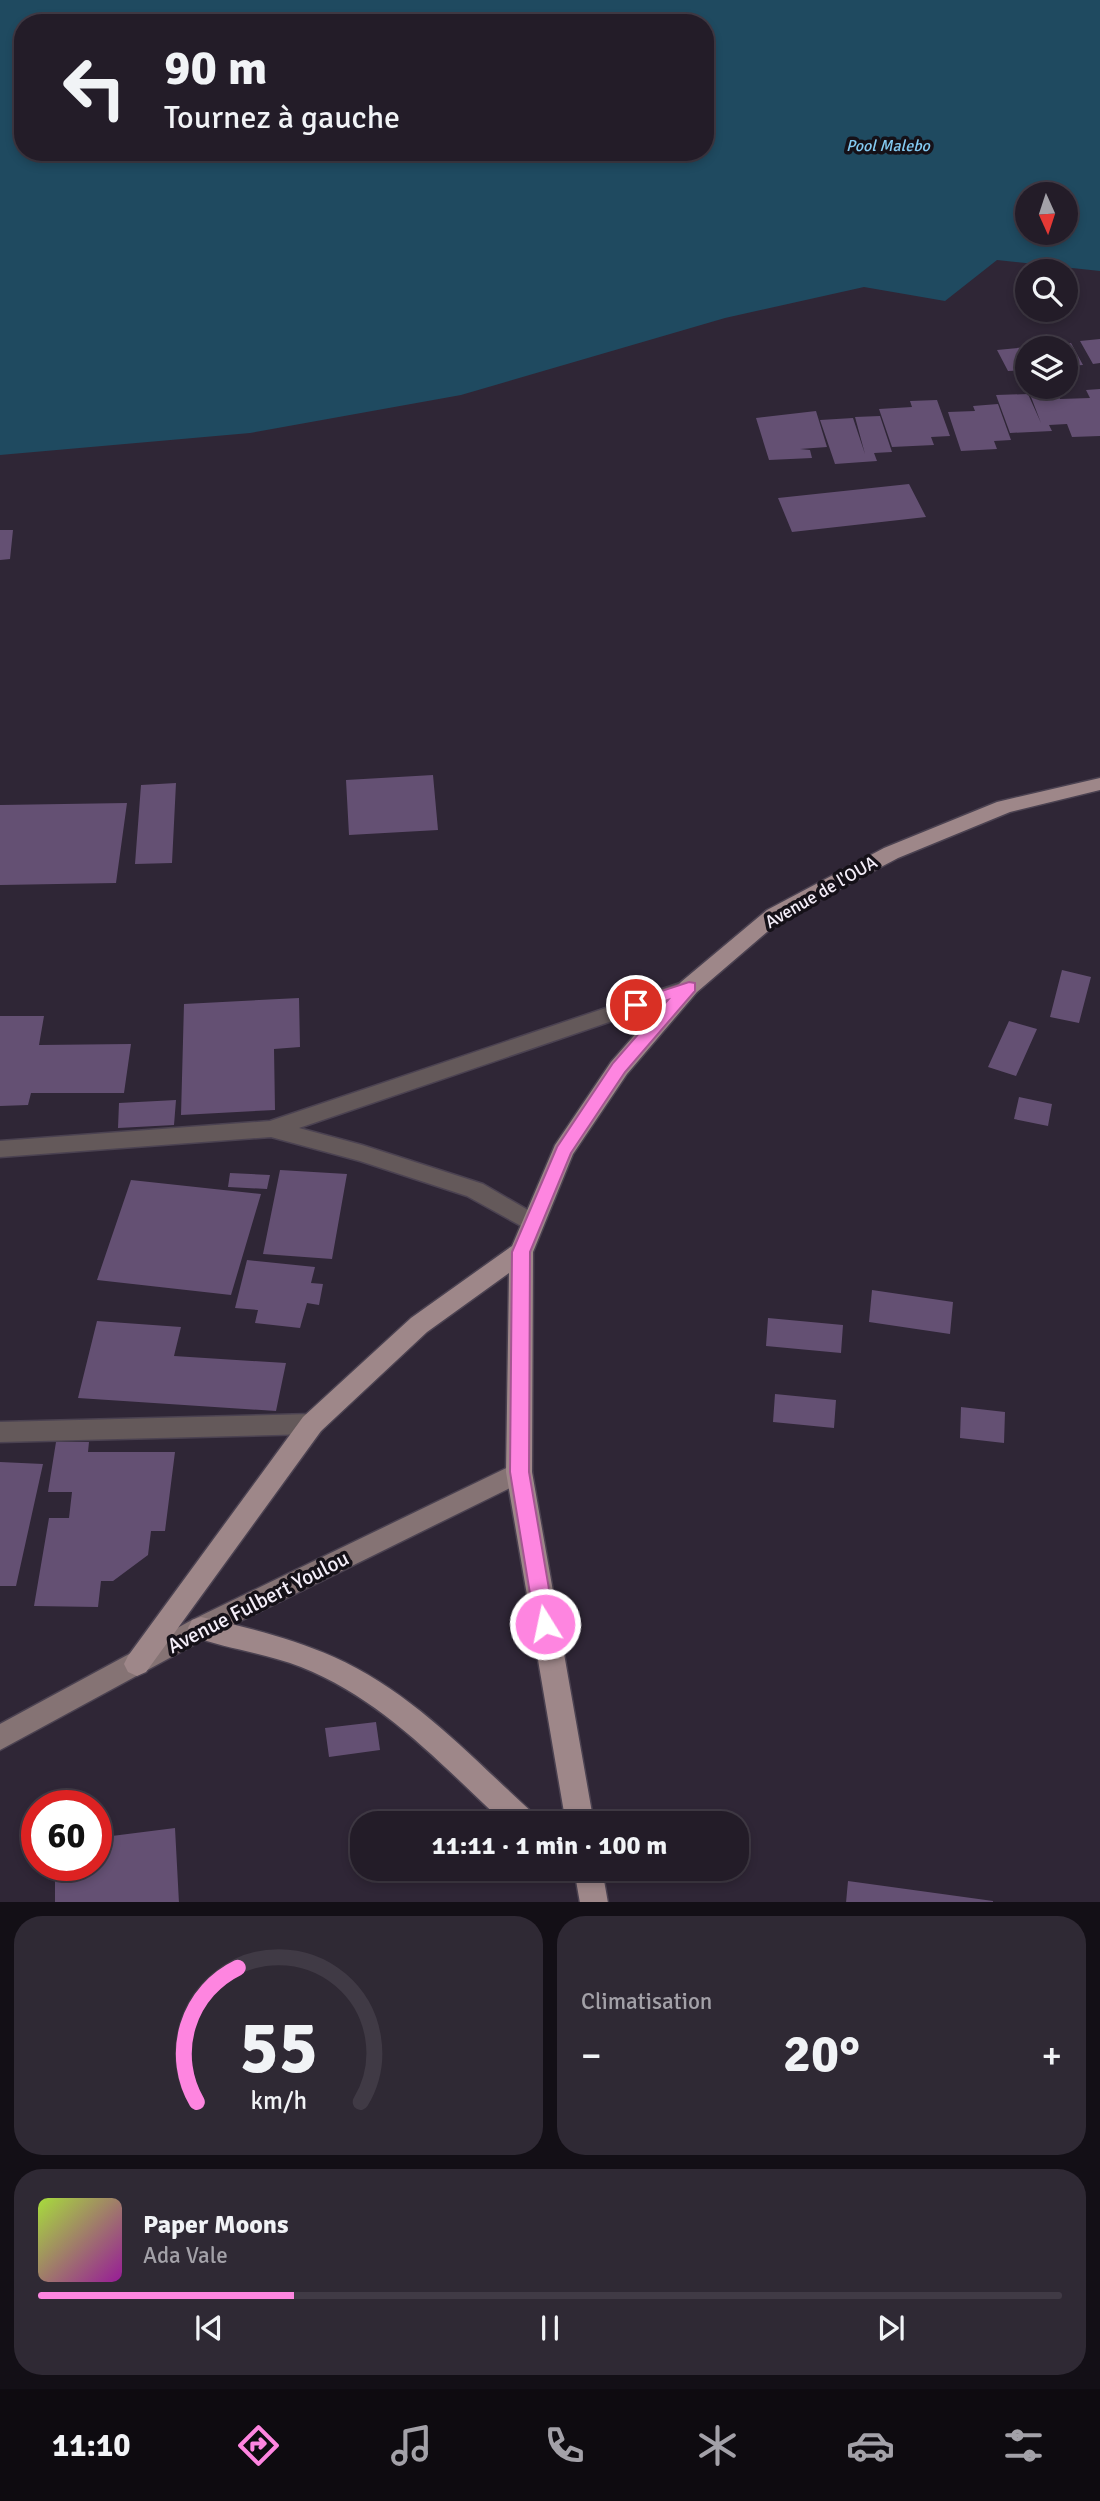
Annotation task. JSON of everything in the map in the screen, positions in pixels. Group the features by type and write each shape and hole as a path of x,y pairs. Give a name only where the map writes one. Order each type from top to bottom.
{"main road":[{"name":"Avenue de l'OUA","path":"578,1811 519,1472 521,1252 563,1151 619,1068 689,987 774,915 891,853 1004,807 1100,784"},
{"path":"137,1664 312,1424 419,1325 521,1252"},
{"name":"Avenue Fulbert Youlou","path":"0,1738 201,1628 519,1472"},
{"path":"201,1628 282,1648 343,1674 408,1715 511,1811"}],"lane":[{"path":"0,1149 271,1129 689,987"},
{"path":"271,1129 362,1153 475,1190 532,1223"},
{"path":"0,1432 312,1424"}],"water":[{"name":"Pool Malebo","path":"0,0 1100,0 1100,271 1078,269 1078,259 1015,259 1015,262 997,260 945,301 864,287 725,318 461,395 250,433 0,455"}],"building":[{"path":"1100,339 1100,363 1093,364 1080,341"},
{"path":"1015,348 1015,371 1008,371 997,350"},
{"path":"1100,389 1100,436 1072,437 1067,424 1049,425 1052,431 1010,433 996,395 1015,394 1015,399 1030,399 1041,423 1032,399 1090,398 1086,390"},
{"path":"937,400 950,436 931,437 934,445 892,447 879,409 912,407 910,401"},
{"path":"998,404 1011,440 994,441 997,449 961,451 948,412 975,411 973,406"},
{"path":"816,411 827,447 800,449 810,450 812,458 769,460 756,418"},
{"path":"880,416 892,452 874,453 877,461 835,464 820,420 853,418 865,454 855,417"},
{"path":"909,484 926,517 792,532 778,498"},
{"path":"0,530 13,530 10,559 0,560"},
{"path":"433,775 438,830 349,835 346,780"},
{"path":"176,783 172,863 135,864 141,785"},
{"path":"127,803 116,883 0,885 0,805"},
{"path":"1062,970 1091,977 1079,1023 1050,1017"},
{"path":"299,998 300,1047 274,1049 275,1110 181,1115 184,1004"},
{"path":"0,1016 44,1016 39,1045 131,1044 124,1093 31,1093 28,1105 0,1106"},
{"path":"1009,1021 1037,1029 1016,1076 988,1067"},
{"path":"1019,1097 1052,1104 1048,1126 1014,1119"},
{"path":"176,1100 174,1125 118,1128 119,1103"},
{"path":"280,1170 347,1174 332,1259 263,1254"},
{"path":"230,1173 270,1175 267,1189 228,1187"},
{"path":"131,1180 261,1194 231,1295 97,1280"},
{"path":"247,1260 315,1267 311,1283 323,1284 319,1305 307,1303 300,1328 255,1323 258,1310 235,1308"},
{"path":"872,1290 953,1302 950,1334 869,1322"},
{"path":"768,1318 843,1325 841,1353 766,1346"},
{"path":"97,1321 181,1327 174,1356 286,1363 276,1411 78,1398"},
{"path":"775,1394 836,1400 834,1428 773,1422"},
{"path":"961,1407 1005,1412 1004,1443 960,1438"},
{"path":"56,1442 89,1442 88,1452 175,1452 165,1531 151,1531 148,1555 113,1581 101,1581 98,1607 34,1606 49,1518 69,1518 72,1492 48,1492"},
{"path":"0,1462 43,1464 16,1586 0,1586"},
{"path":"376,1722 380,1750 329,1757 325,1728"},
{"path":"175,1828 179,1902 55,1902 55,1881 112,1881 112,1836"},
{"path":"848,1881 993,1901 993,1902 846,1902"}],"route":[{"path":"545,1624 519,1472 521,1252 563,1151 619,1068 689,987 636,1005"}]}
